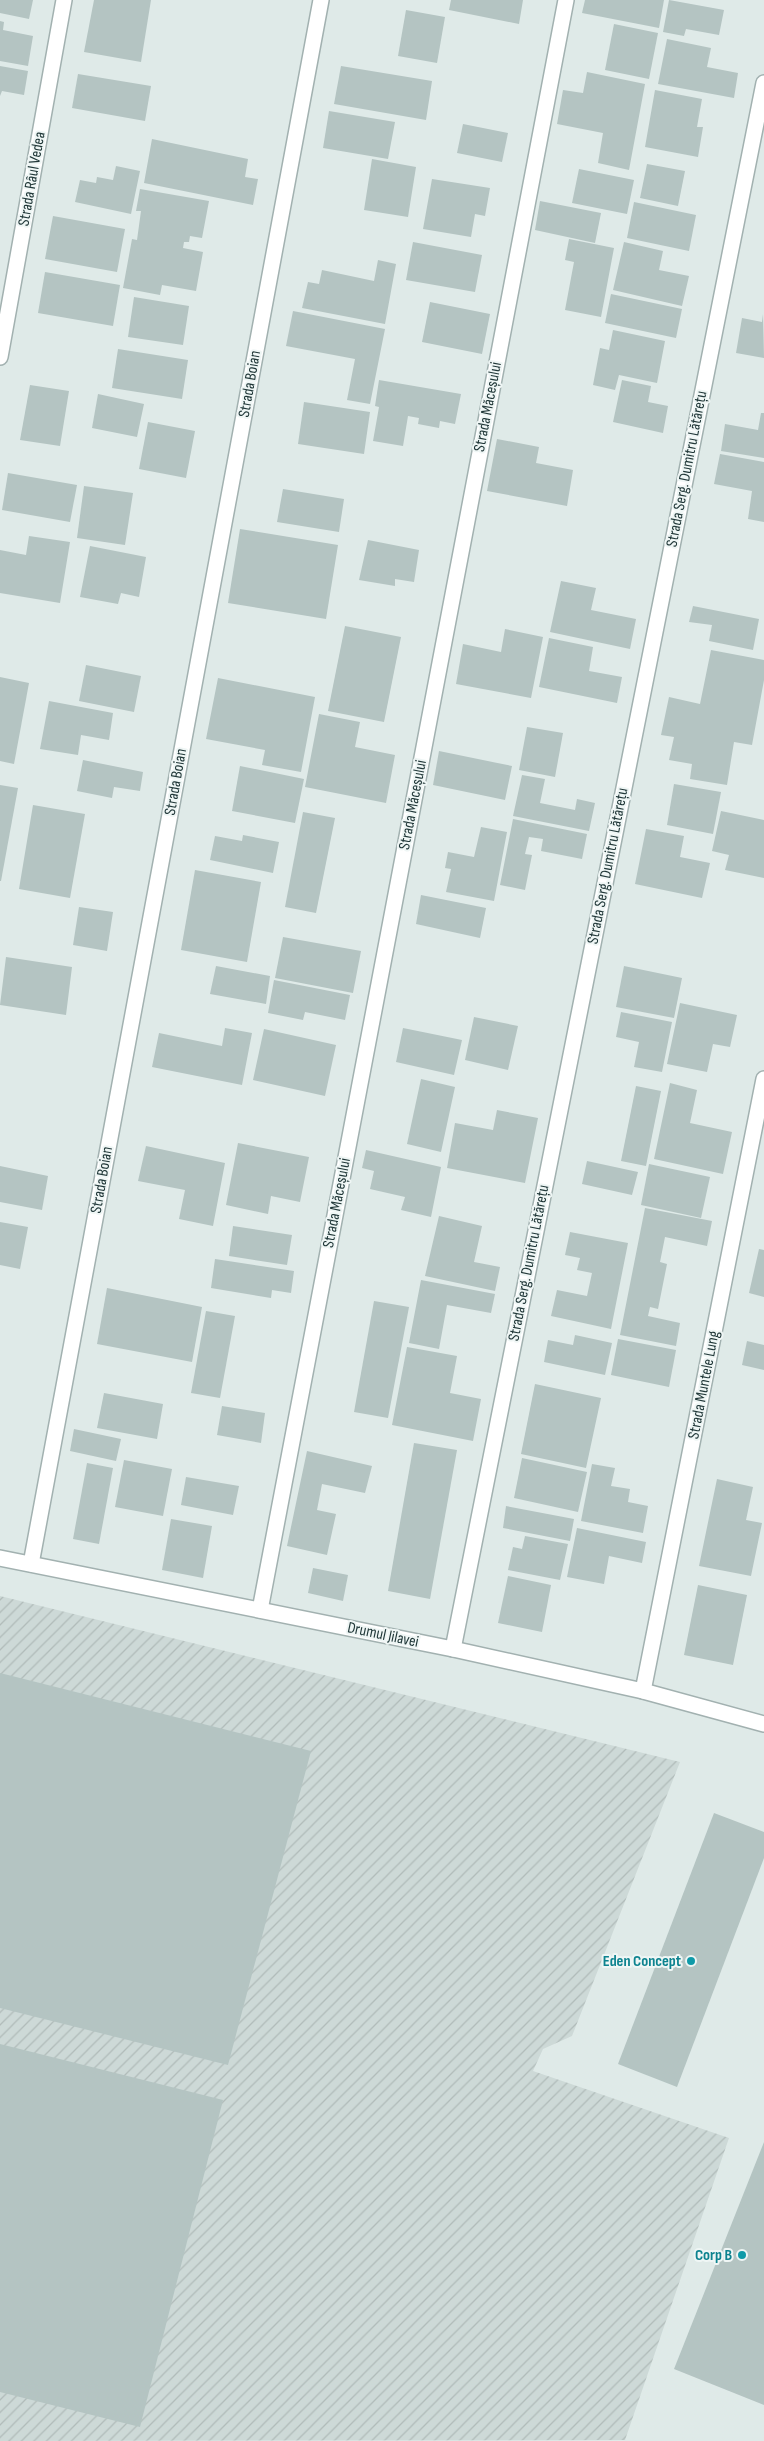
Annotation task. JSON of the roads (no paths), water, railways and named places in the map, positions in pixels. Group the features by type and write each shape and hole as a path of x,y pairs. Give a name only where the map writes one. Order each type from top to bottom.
{"street":[{"name":"Strada Râul Vedea","path":"0,357 64,0"},
{"name":"Strada Boian","path":"31,1564 321,0"},
{"name":"Strada Măceșului","path":"260,1610 566,0"},
{"name":"Strada Serg. Dumitru Lătărețu","path":"453,1649 764,83"},
{"name":"Strada Muntele Lung","path":"643,1691 764,1078"},
{"name":"Drumul Jilavei","path":"0,1558 453,1649 643,1691 764,1724"}],"place":[{"name":"Eden Concept","path":"691,1961"},
{"name":"Corp B","path":"742,2255"}]}
